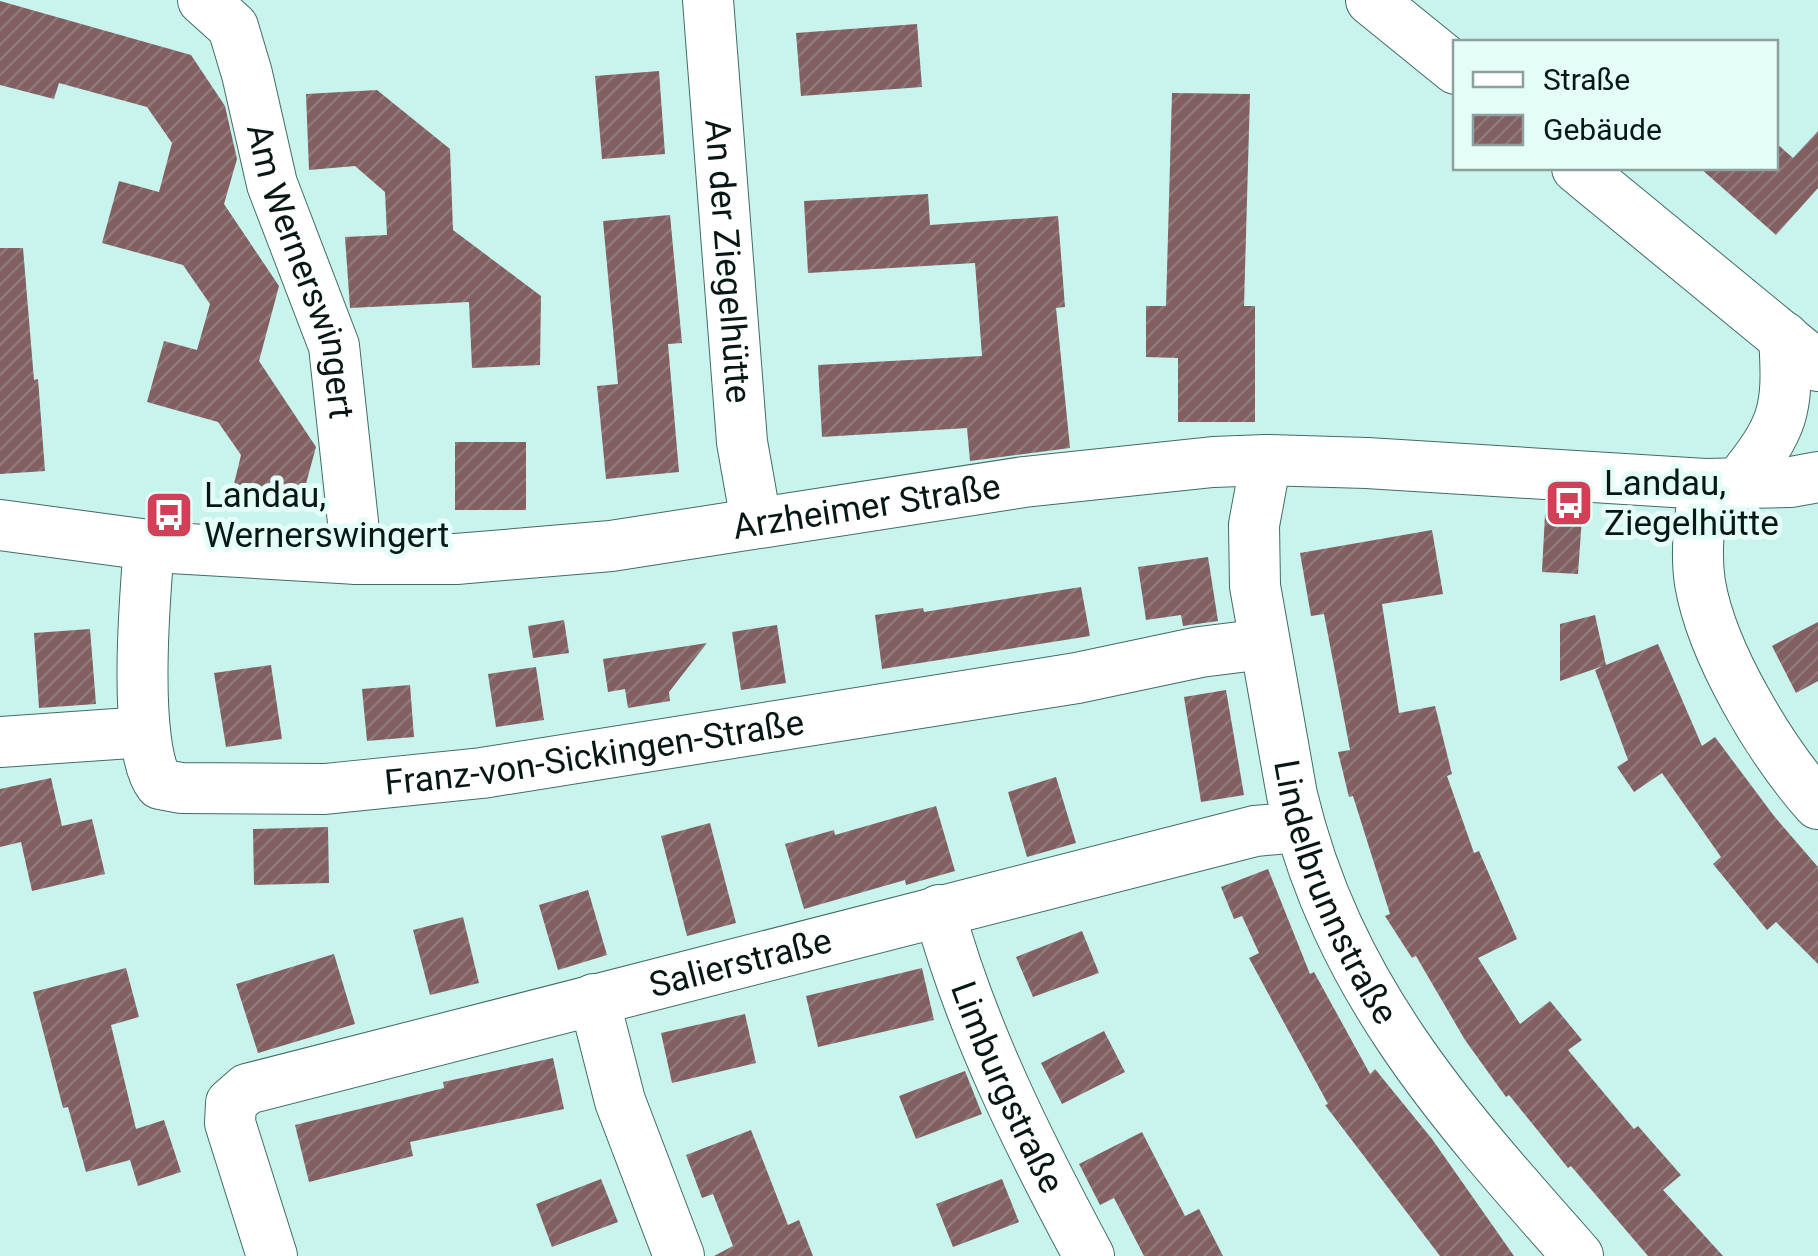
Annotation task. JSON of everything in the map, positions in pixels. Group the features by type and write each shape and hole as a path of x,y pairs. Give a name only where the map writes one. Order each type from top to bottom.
{"street":[{"name":"Am Wernerswingert","path":"203,0 233,27 248,74 272,184 334,346 356,559"},
{"name":"An der Ziegelhütte","path":"708,0 742,442 756,521"},
{"path":"1371,0 1453,66"},
{"path":"1579,170 1801,352 1785,386 1780,421 1760,457 1721,484 1701,510 1699,564 1700,584 1716,638 1740,688 1818,804"},
{"name":"Arzheimer Straße","path":"0,526 149,546 356,559 456,559 611,546 1024,482 1266,460 1721,484 1818,477"},
{"name":"Lindelbrunnstraße","path":"1266,460 1254,525 1253,556 1264,644 1300,828 1337,928 1376,1002 1446,1103 1578,1256"},
{"name":"Franz-von-Sickingen-Straße","path":"149,546 144,622 145,732 151,769 160,784 181,788 326,789 482,774 1264,644"},
{"path":"0,742 145,732"},
{"name":"Salierstraße","path":"272,1256 230,1123 231,1103 248,1089 1255,831 1300,828"},
{"name":"Limburgstraße","path":"939,910 978,1026 1048,1180 1090,1256"},
{"path":"594,999 620,1101 678,1256"}],"building":[{"path":"0,1 191,55 225,106 237,159 224,204 279,286 259,361 316,447 301,502 234,484 241,455 218,422 147,402 164,341 197,350 210,304 183,265 102,243 119,181 159,192 172,143 147,107 59,83 54,99 0,85"},
{"path":"917,24 922,87 801,96 796,33"},
{"path":"659,71 665,154 602,159 595,76"},
{"path":"377,90 450,149 453,230 541,296 540,365 472,368 469,302 350,308 345,237 387,235 385,192 355,166 309,170 306,94"},
{"path":"1172,93 1250,94 1244,306 1255,306 1255,422 1178,422 1178,358 1146,357 1146,306 1166,306"},
{"path":"1818,131 1818,188 1776,235 1702,170 1778,170 1778,145 1793,158"},
{"path":"928,194 930,225 1058,216 1065,307 1056,308 1070,448 970,461 967,428 822,437 818,365 982,356 975,263 808,273 804,201"},
{"path":"670,215 682,343 668,344 679,472 606,479 597,386 618,384 603,221"},
{"path":"0,248 23,248 45,471 0,474"},
{"path":"455,442 526,442 526,510 455,510"},
{"path":"1545,514 1582,517 1578,574 1542,572"},
{"path":"1432,530 1443,594 1382,604 1399,713 1435,706 1452,774 1447,776 1474,853 1479,851 1517,939 1478,958 1520,1024 1550,1001 1582,1040 1568,1050 1634,1129 1638,1126 1681,1175 1663,1190 1723,1256 1648,1256 1571,1166 1568,1168 1509,1095 1506,1097 1465,1040 1416,956 1412,958 1385,916 1390,914 1353,796 1349,797 1338,752 1350,750 1324,614 1311,616 1300,553"},
{"path":"1208,557 1218,621 1183,626 1181,615 1146,620 1138,567"},
{"path":"1081,587 1090,636 882,669 875,615 923,608 924,612"},
{"path":"1595,615 1606,665 1658,644 1702,746 1715,737 1818,867 1818,964 1776,922 1767,930 1713,864 1721,857 1662,773 1634,792 1617,767 1628,760 1595,670 1603,666 1560,681 1560,624"},
{"path":"564,620 569,653 533,658 528,626"},
{"path":"1818,622 1818,681 1796,693 1772,646"},
{"path":"777,625 786,683 741,690 732,632"},
{"path":"90,629 96,704 39,708 34,633"},
{"path":"707,643 669,692 670,701 628,708 625,689 608,692 603,659"},
{"path":"271,665 282,739 226,747 214,673"},
{"path":"536,667 544,720 496,727 488,674"},
{"path":"410,685 414,737 367,741 362,689"},
{"path":"1226,690 1244,795 1201,802 1184,697"},
{"path":"1056,777 1076,843 1027,857 1008,792"},
{"path":"51,778 62,826 92,819 105,874 32,891 21,842 0,847 0,789"},
{"path":"936,806 955,871 906,885 905,880 804,909 785,844 834,830 835,835"},
{"path":"710,823 736,923 687,936 661,836"},
{"path":"328,827 329,883 254,885 253,829"},
{"path":"1268,869 1310,974 1314,972 1370,1074 1375,1069 1432,1139 1514,1256 1440,1256 1325,1105 1328,1104 1249,958 1259,953 1242,916 1234,919 1221,887"},
{"path":"588,890 607,955 558,970 539,905"},
{"path":"463,917 479,983 430,995 413,930"},
{"path":"1082,931 1099,973 1033,997 1016,957"},
{"path":"334,954 355,1024 258,1053 236,984"},
{"path":"126,968 139,1017 111,1025 136,1129 164,1120 181,1172 138,1186 130,1160 86,1172 68,1107 63,1108 33,992"},
{"path":"922,968 934,1020 818,1047 806,996"},
{"path":"745,1014 756,1063 672,1083 661,1033"},
{"path":"1104,1031 1125,1072 1062,1104 1041,1063"},
{"path":"553,1058 564,1109 410,1142 413,1156 309,1182 295,1125 444,1088 443,1082"},
{"path":"965,1071 982,1114 916,1139 899,1096"},
{"path":"751,1130 788,1225 799,1220 813,1256 714,1256 733,1246 713,1194 702,1198 686,1155"},
{"path":"1142,1132 1185,1216 1199,1209 1223,1256 1144,1256 1114,1198 1100,1205 1079,1164"},
{"path":"601,1179 618,1222 552,1247 536,1204"},
{"path":"1002,1179 1019,1222 953,1247 936,1204"}],"place":[{"name":"Landau, Ziegelhütte","path":"1569,503"},
{"name":"Landau, Wernerswingert","path":"169,515"}]}
